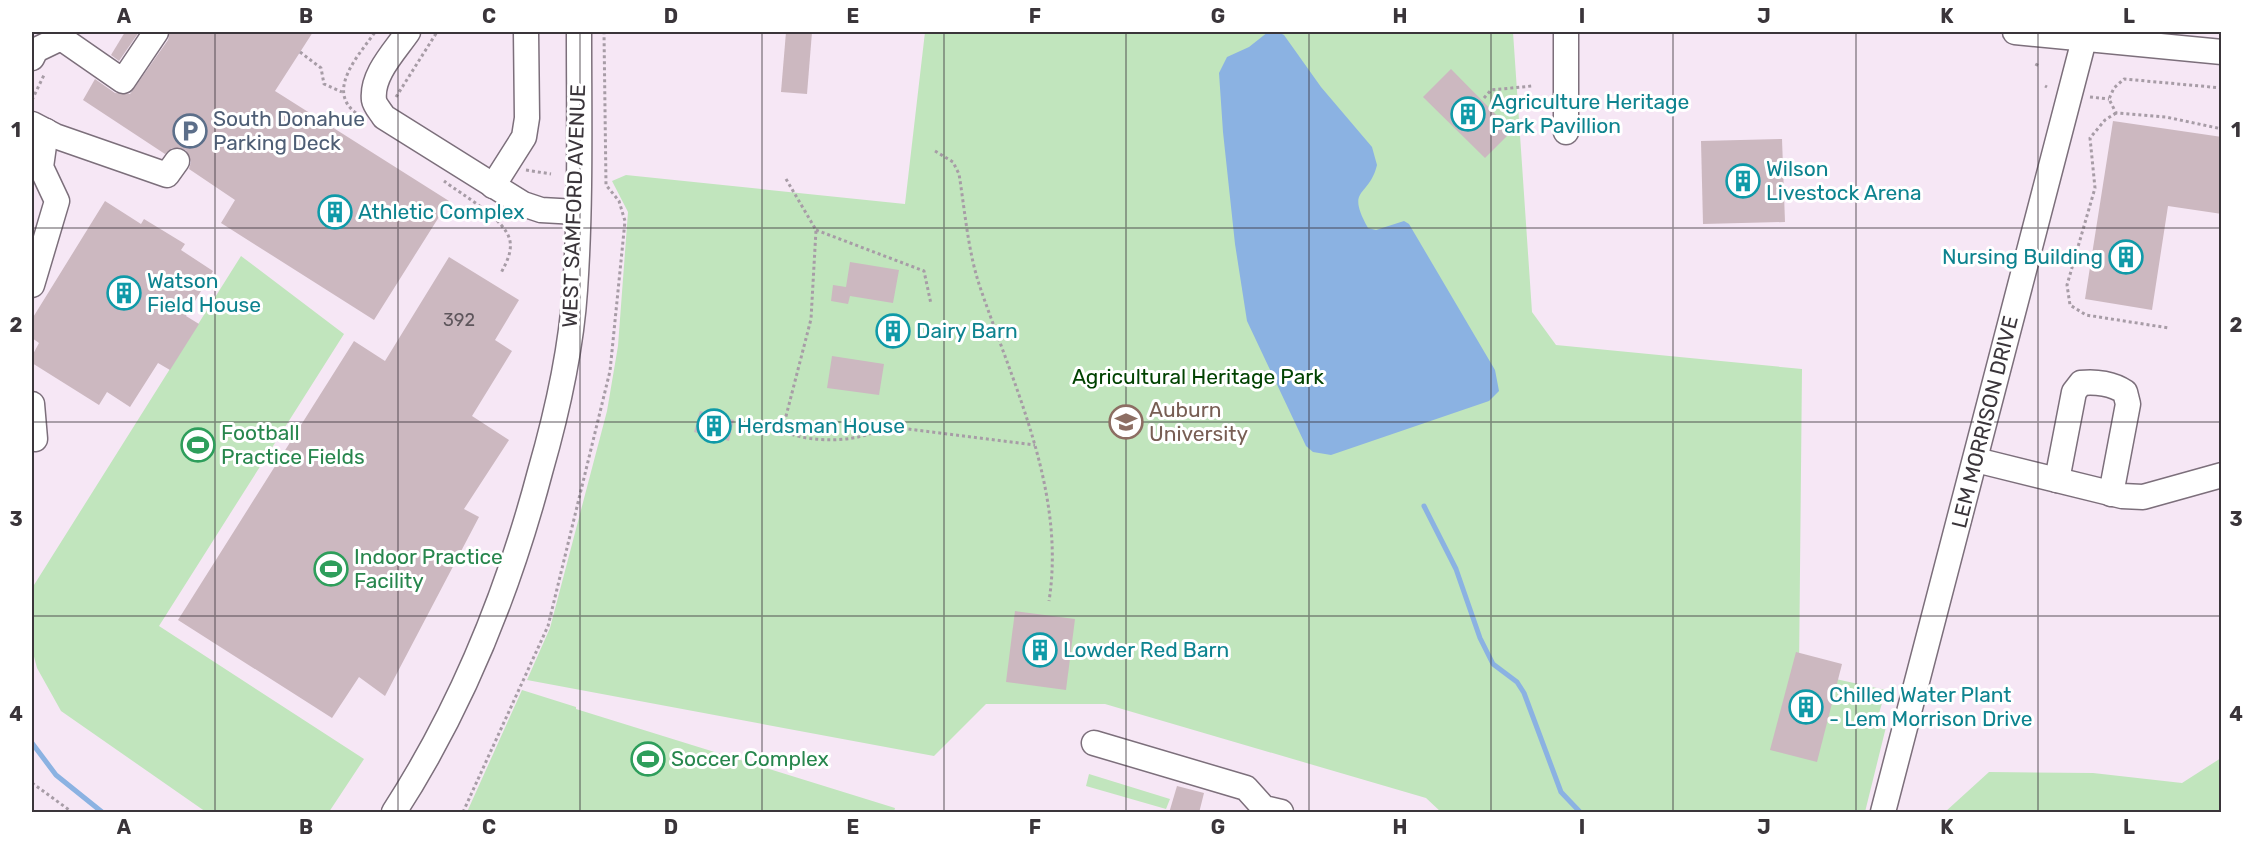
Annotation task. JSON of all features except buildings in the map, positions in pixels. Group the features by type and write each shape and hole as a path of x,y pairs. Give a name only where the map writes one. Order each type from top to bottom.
{"street":[{"path":"38,59 61,38 123,81 156,32"},
{"path":"408,32 380,73 376,87 374,102 384,117 523,204 541,210 577,212"},
{"path":"493,186 524,136 527,118 526,32"},
{"name":"WEST SAMFORD AVENUE","path":"394,813 442,729 476,663 520,548 555,418 567,357 575,291 579,32"},
{"path":"1566,32 1566,132"},
{"path":"2015,32 2085,36 2222,52"},
{"name":"LEM MORRISON DRIVE","path":"1883,813 2085,36"},
{"path":"32,285 57,201 41,167 39,128 167,175 177,161"},
{"path":"2057,480 2074,392 2081,383 2089,382 2116,387 2125,392 2128,404 2111,494"},
{"path":"32,404 35,439"},
{"path":"1976,460 2111,494 2143,497 2222,475"},
{"path":"1094,743 1246,788 1264,808 1281,813"}],"path":[{"path":"384,117 437,32"},
{"path":"300,52 321,68 324,84 342,92"},
{"path":"32,100 38,59"},
{"path":"2109,99 2114,88 2124,79 2222,88"},
{"path":"1484,98 1491,90 1532,86"},
{"path":"2085,96 2109,99"},
{"path":"2109,99 2116,113"},
{"path":"2169,328 2086,315 2070,305 2067,285 2095,188 2091,138 2105,120 2116,113 2166,117 2222,129"},
{"path":"935,151 953,162 959,174 979,284 1035,445 1049,512 1054,571 1049,601"},
{"path":"786,179 816,230 811,319 785,420 788,433 802,438 820,440 875,434 885,426 1035,445"},
{"path":"816,230 924,271 931,304"},
{"path":"32,783 72,813"}],"green space":[{"name":"Agricultural Heritage Park","path":"925,32 1513,32 1532,312 1556,345 1802,369 1799,671 1886,690 1877,720 1887,723 1865,812 1441,812 1426,798 1105,704 986,704 934,756 527,680 550,628 607,411 618,346 628,212 612,181 626,175 905,204"},
{"name":"Football Practice Fields","path":"241,256 344,334 159,626 364,759 329,812 206,812 61,711 37,668 32,649 34,585"},
{"name":"Soccer Complex","path":"522,690 576,707 576,709 895,808 894,812 467,812"},
{"path":"2221,758 2221,812 1945,812 1989,772 2093,773 2182,783"},
{"path":"1089,774 1170,799 1166,809 1086,786"}],"water":[{"path":"1268,32 1278,32 1284,35 1321,87 1372,147 1377,165 1359,199 1361,215 1368,228 1376,230 1404,221 1409,224 1495,370 1499,391 1489,401 1331,455 1313,452 1306,446 1247,321 1235,244 1223,132 1219,73 1227,57 1249,47"}],"waterway":[{"path":"1424,506 1456,569 1480,638 1493,664 1517,682 1524,693 1561,792 1580,812"},
{"path":"32,743 56,775 102,812"}],"place":[{"name":"Agriculture Heritage Park Pavillion","path":"1468,114"},
{"name":"South Donahue Parking Deck","path":"190,131"},
{"name":"Wilson Livestock Arena","path":"1743,181"},
{"name":"Athletic Complex","path":"335,212"},
{"name":"Nursing Building","path":"2126,257"},
{"name":"Watson Field House","path":"124,293"},
{"name":"Dairy Barn","path":"893,331"},
{"name":"Auburn University","path":"1126,422"},
{"name":"Herdsman House","path":"714,426"},
{"name":"Football Practice Fields","path":"198,445"},
{"name":"Indoor Practice Facility","path":"331,569"},
{"name":"Lowder Red Barn","path":"1040,650"},
{"name":"Chilled Water Plant - Lem Morrison Drive","path":"1806,707"},
{"name":"Soccer Complex","path":"648,759"}]}
